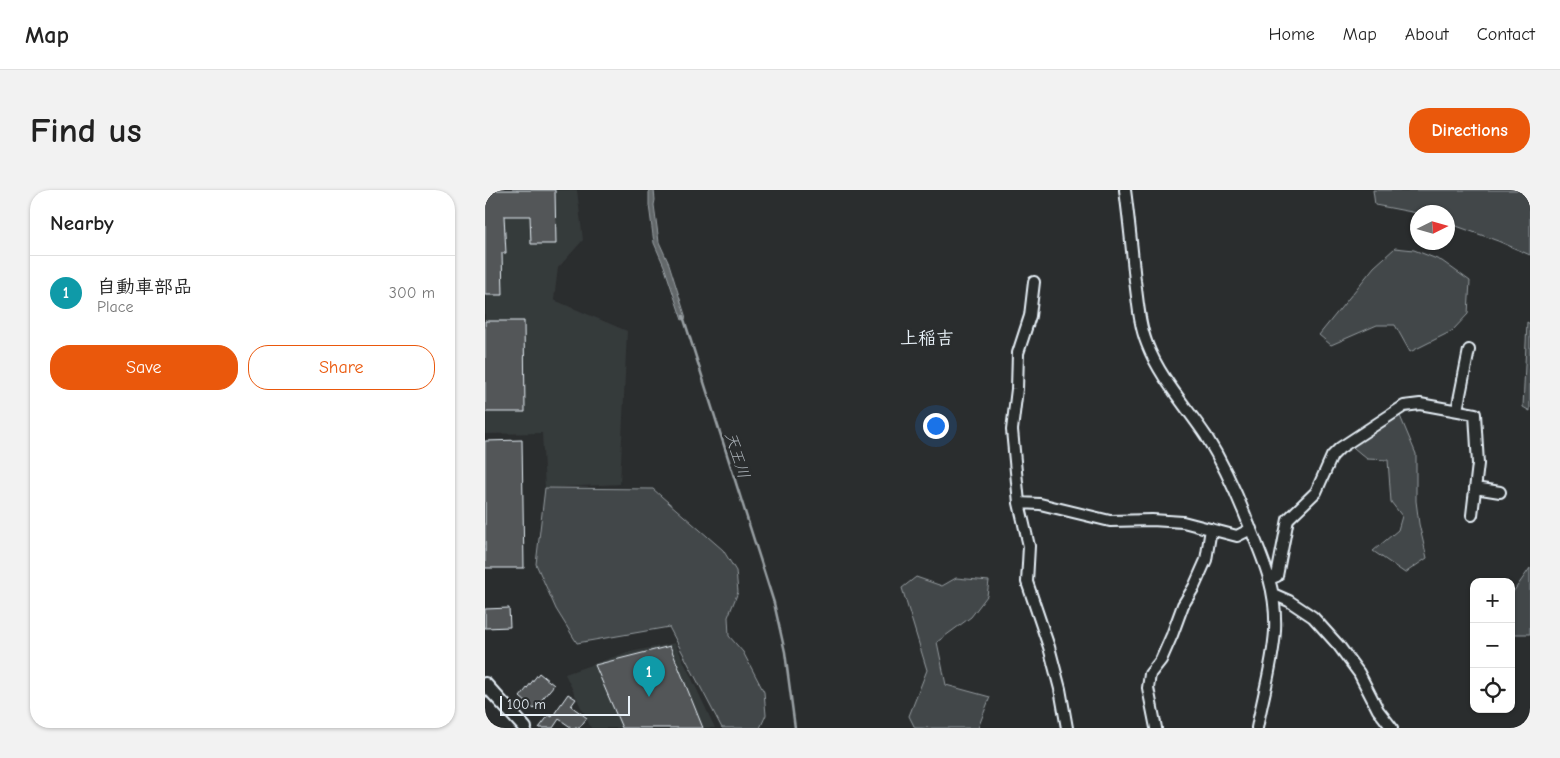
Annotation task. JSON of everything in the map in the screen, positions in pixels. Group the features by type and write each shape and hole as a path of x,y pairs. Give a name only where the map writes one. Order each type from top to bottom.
{"main road":[{"path":"485,684 525,728"}],"street":[{"path":"1125,190 1139,314 1146,342 1161,372 1224,466 1251,529 1267,571 1273,594 1275,614 1273,651 1257,728"},
{"path":"1034,282 1030,316 1018,353 1017,390 1012,430 1019,503 1029,546 1027,582 1049,647 1060,689 1067,728"},
{"path":"1457,410 1469,350"},
{"path":"1269,579 1277,576 1288,519 1316,492 1332,456 1340,448 1404,406 1420,404 1475,414 1478,464 1472,515"},
{"path":"1475,488 1500,492"},
{"path":"1019,503 1040,504 1109,521 1152,520 1183,522 1237,536 1251,529"},
{"path":"1156,728 1148,688 1151,674 1161,660 1183,605 1194,587 1206,560 1211,530"},
{"path":"1273,594 1289,601 1313,617 1339,646 1359,673 1378,710 1392,728"}],"shaded area":[{"path":"485,190 577,190 583,240 558,268 554,300 627,331 620,484 545,488 542,433 485,434"},
{"path":"649,190 654,190 659,242 669,264 686,318 682,320 664,266 654,243"},
{"path":"1373,190 1530,190 1530,255 1455,226 1455,205 1410,205 1410,212 1375,205"},
{"path":"1395,248 1414,250 1442,261 1470,281 1468,314 1452,331 1410,352 1395,325 1377,325 1331,345 1319,335 1374,267"},
{"path":"1527,322 1530,324 1530,411 1523,407"},
{"path":"1395,404 1416,454 1416,501 1427,558 1405,573 1373,551 1398,530 1402,516 1391,502 1388,460 1367,459 1347,442"},
{"path":"545,488 653,489 723,550 736,571 738,592 728,617 729,636 743,652 764,692 766,715 760,728 722,728 669,627 577,643 556,609 536,564"},
{"path":"1530,568 1530,634 1515,634 1515,589"},
{"path":"916,577 942,586 956,578 989,581 987,596 971,617 937,642 946,685 990,697 978,728 915,728 909,716 927,670 902,588"},
{"path":"675,643 715,728 591,728 565,674 625,653"}],"building":[{"path":"485,190 555,190 556,244 531,244 530,216 504,216 506,253 502,253 503,295 485,295"},
{"path":"485,321 524,321 525,412 485,412"},
{"path":"522,440 524,568 485,568 485,441"},
{"path":"509,608 510,627 485,628 485,609"},
{"path":"670,646 703,728 622,728 595,665"},
{"path":"539,673 554,685 534,709 520,697"},
{"path":"568,694 576,699 571,706 587,718 579,728 572,728 559,719 553,728 539,728 549,715 552,717"}],"waterway":[{"name":"天王川","path":"683,316 774,603 785,652 795,728"}],"place":[{"name":"自動車部品","path":"649,697"}],"district":[{"name":"上稲吉","path":"927,338"}]}
